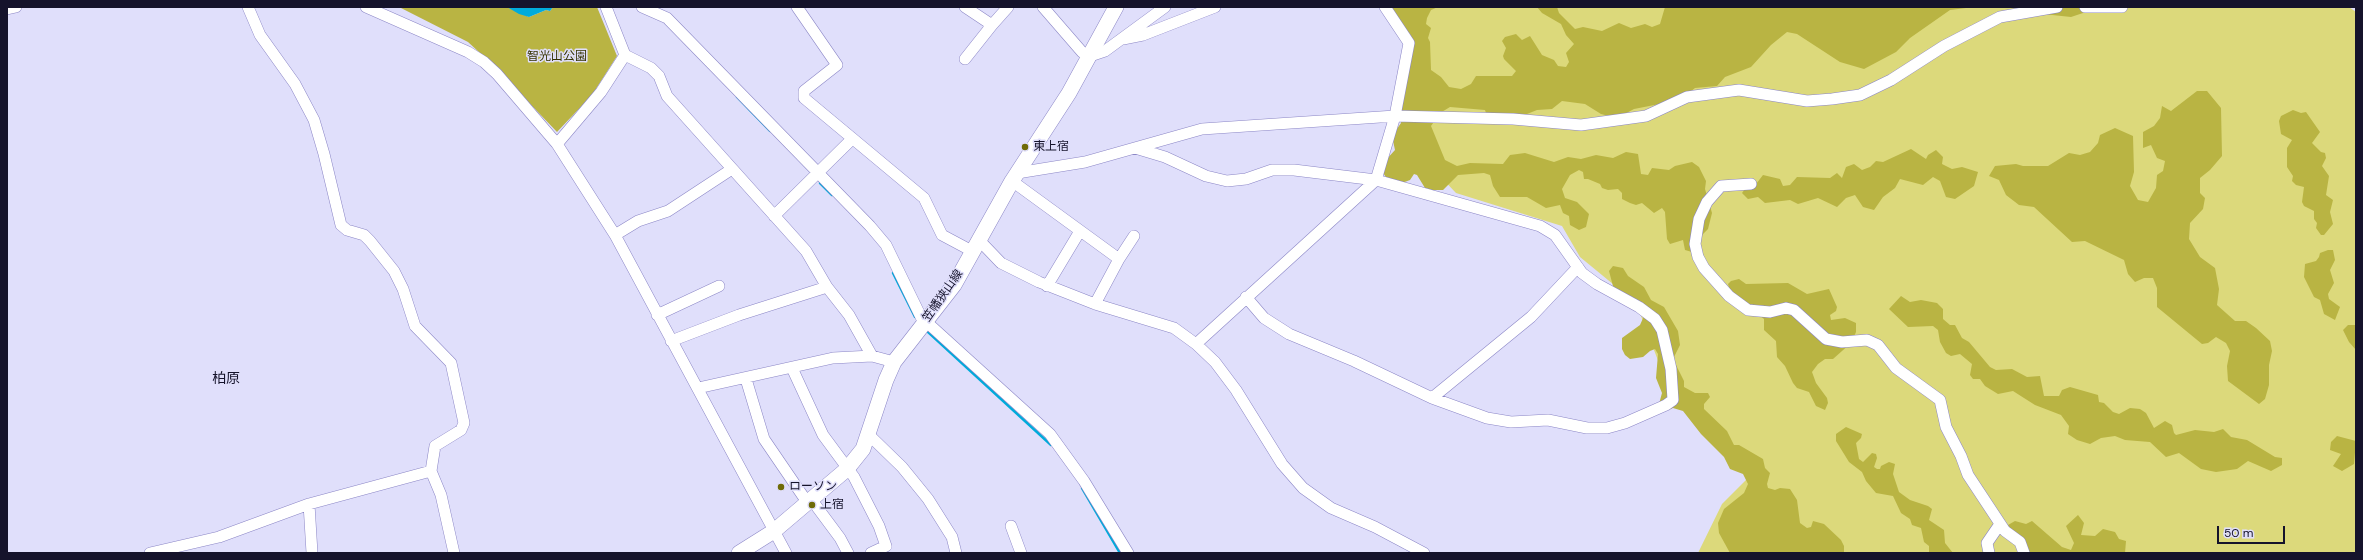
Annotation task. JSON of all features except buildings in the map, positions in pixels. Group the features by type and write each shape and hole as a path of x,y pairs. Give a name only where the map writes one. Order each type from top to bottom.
{"main road":[{"name":"笠幡狭山線","path":"739,553 774,531 847,469 863,449 869,435 886,380 894,362 950,289 1014,177 1090,56 1116,7"}],"street":[{"path":"7,9 16,7"},
{"path":"248,7 260,35 295,84 314,120 324,154 341,225 347,230 364,235 370,241 394,271 403,289 415,326 451,362 464,423 461,430 435,446 431,471 441,495 454,553"},
{"path":"366,7 468,52 484,62 498,74 557,144 615,235 786,553"},
{"path":"606,7 625,55 651,68 659,76 667,96 806,251 827,287 849,315 872,356"},
{"path":"642,7 666,18 819,172 886,245 925,322 1050,434 1084,481 1128,553"},
{"path":"797,7 837,65 804,91 804,98 852,140 924,198 942,235 975,245 1002,263 1047,286 1095,304 1174,328 1196,344 1215,362 1236,390 1282,464 1303,488 1331,508 1375,527 1424,553"},
{"path":"965,7 992,25"},
{"path":"965,58 1008,7"},
{"path":"1043,7 1082,52 1090,56 1105,51 1165,7"},
{"path":"1119,40 1143,35 1215,7"},
{"path":"1196,344 1376,180 1395,116 1409,43 1385,7"},
{"path":"1014,177 1085,162 1202,129 1395,116 1513,119 1581,125 1646,116 1687,97 1739,90 1807,101 1832,99 1860,94 1890,80 1944,46 2000,17 2057,7"},
{"path":"2085,7 2122,7"},
{"path":"557,144 602,92 625,55"},
{"path":"774,216 852,140"},
{"path":"1135,148 1166,157 1206,176 1227,181 1246,179 1272,170 1294,170 1376,180 1540,226 1555,235 1578,267 1596,284 1639,307 1655,319 1662,330 1671,369 1673,400 1666,405 1625,423 1607,428 1595,429 1548,420 1512,422 1487,418 1432,398 1360,363 1289,334 1264,318 1246,297"},
{"path":"615,235 638,221 668,211 732,169"},
{"path":"1014,177 1080,231 1119,259"},
{"path":"1751,184 1721,186 1706,202 1699,219 1695,244 1698,256 1704,268 1729,296 1748,310 1770,312 1786,308 1794,310 1826,339 1842,342 1867,340 1878,345 1900,371 1940,400 1946,427 1961,456 1968,475 2000,524 2020,542 2024,553"},
{"path":"1047,286 1080,231"},
{"path":"1095,304 1119,259 1134,236"},
{"path":"1432,398 1531,317 1578,267"},
{"path":"657,315 718,286"},
{"path":"671,341 739,315 827,287"},
{"path":"698,388 746,379 833,358 872,356 894,362"},
{"path":"792,368 823,435 861,488 879,526 886,546 871,553"},
{"path":"746,379 764,439 809,500 840,538 848,553"},
{"path":"869,435 902,467 928,499 952,537 956,553"},
{"path":"150,553 181,549 310,504 431,471"},
{"path":"310,504 312,553"},
{"path":"1989,553 1987,543 2000,524"},
{"path":"1012,526 1021,553"}],"shaded area":[{"path":"1401,7 2349,7 2356,12 2356,553 1698,553 1722,504 1754,472 1667,384 1636,303 1580,257 1562,226 1456,193 1435,171 1404,100 1422,36"}],"green space":[{"name":"智光山公園","path":"399,7 507,7 529,17 546,10 550,11 553,7 597,7 617,56 592,95 557,132 492,64 468,42"},
{"path":"1390,7 1438,7 1431,10 1426,24 1431,28 1428,38 1430,42 1431,70 1441,77 1449,87 1461,89 1471,84 1476,76 1512,76 1516,71 1504,59 1503,56 1506,48 1502,41 1505,37 1516,34 1522,40 1530,36 1542,55 1554,60 1558,66 1566,67 1569,62 1566,53 1574,44 1566,35 1561,24 1542,13 1537,7 1557,7 1559,13 1575,29 1583,27 1602,31 1619,23 1631,28 1645,24 1652,27 1660,24 1665,7 1974,7 1950,10 1910,38 1896,52 1864,69 1840,62 1797,34 1787,32 1771,45 1751,67 1725,77 1717,86 1695,88 1680,100 1634,109 1617,118 1601,114 1585,104 1562,101 1552,109 1537,110 1507,122 1489,122 1485,110 1450,107 1440,113 1431,126 1445,160 1457,166 1470,163 1503,164 1510,155 1525,153 1554,162 1568,157 1581,159 1596,155 1613,158 1626,152 1638,154 1641,174 1648,175 1652,168 1669,170 1675,166 1692,162 1699,167 1706,181 1705,189 1712,213 1708,229 1702,235 1692,252 1685,250 1683,240 1670,244 1667,239 1665,212 1662,208 1654,213 1642,203 1636,205 1630,203 1622,199 1622,193 1618,189 1608,190 1602,188 1600,184 1584,179 1583,172 1579,170 1570,175 1562,189 1565,198 1577,202 1589,214 1586,227 1579,230 1570,225 1569,216 1563,213 1560,205 1546,208 1527,197 1500,197 1493,186 1490,175 1484,173 1458,175 1443,190 1432,190 1425,188 1417,175 1414,174 1410,180 1402,183 1387,179 1382,171 1385,161 1395,150 1392,136 1401,123 1399,113 1412,44 1410,34 1404,30"},
{"path":"2018,7 2101,7 2071,17 2024,12"},
{"path":"2197,91 2207,91 2221,108 2222,156 2210,170 2200,178 2200,193 2205,198 2203,209 2190,223 2189,239 2200,257 2215,268 2219,289 2217,305 2235,321 2246,321 2270,341 2272,351 2269,365 2269,385 2265,399 2259,404 2228,381 2227,366 2230,351 2226,343 2216,337 2208,343 2202,344 2157,307 2157,288 2153,278 2144,278 2135,282 2128,274 2124,260 2085,241 2072,242 2034,207 2019,205 2006,195 1999,180 1989,176 1995,166 2016,164 2023,166 2048,166 2069,153 2080,155 2090,152 2098,143 2100,135 2115,128 2133,136 2134,172 2130,186 2138,200 2148,202 2156,188 2157,175 2163,171 2165,161 2157,158 2151,145 2143,148 2143,132 2154,126 2160,118 2162,106 2171,111"},
{"path":"2293,110 2301,113 2306,112 2320,132 2312,143 2321,152 2325,153 2326,158 2322,166 2329,176 2326,195 2333,200 2330,212 2333,224 2324,235 2321,235 2316,228 2317,223 2314,219 2314,211 2304,206 2302,202 2304,187 2296,185 2292,181 2293,176 2287,167 2287,148 2292,140 2281,134 2279,121 2281,116"},
{"path":"1911,149 1926,159 1928,155 1936,150 1943,157 1942,164 1952,169 1962,167 1978,172 1974,186 1955,199 1946,197 1940,181 1933,177 1923,185 1900,179 1895,188 1883,197 1874,210 1863,207 1855,195 1846,198 1837,207 1818,198 1798,204 1790,200 1765,203 1758,197 1748,199 1742,193 1745,189 1753,188 1763,175 1780,179 1783,186 1790,185 1797,177 1830,178 1837,173 1842,178 1846,167 1854,164 1862,170 1870,167 1876,161 1883,162"},
{"path":"2333,250 2335,260 2330,270 2334,283 2328,294 2329,299 2340,307 2335,320 2324,314 2320,300 2314,297 2304,277 2305,264 2316,261 2320,253"},
{"path":"1613,266 1623,268 1628,276 1644,287 1651,300 1664,307 1678,331 1680,345 1673,359 1684,381 1684,387 1695,393 1708,393 1710,397 1704,404 1704,409 1727,431 1734,445 1739,445 1763,459 1765,468 1770,473 1767,484 1768,488 1775,490 1780,488 1790,489 1797,500 1800,523 1807,528 1811,527 1813,521 1824,524 1841,540 1844,546 1844,553 1730,553 1719,533 1718,523 1724,509 1744,493 1748,484 1743,474 1730,469 1724,457 1701,434 1683,411 1673,408 1656,415 1662,393 1656,378 1658,354 1655,349 1643,357 1630,359 1625,355 1622,349 1622,338 1640,325 1644,316 1614,290 1609,271"},
{"path":"1739,279 1746,284 1788,283 1807,294 1829,289 1837,307 1836,311 1830,315 1831,320 1845,318 1856,323 1856,332 1851,343 1833,359 1825,359 1818,364 1812,372 1816,383 1827,398 1828,403 1825,410 1816,406 1809,392 1797,388 1793,383 1785,366 1777,357 1776,341 1764,330 1764,319 1730,291 1728,284 1731,281"},
{"path":"1901,296 1910,302 1921,300 1937,303 1943,309 1943,319 1950,325 1955,325 1962,338 1969,342 1990,367 1996,370 2012,369 2027,377 2040,376 2044,396 2059,396 2062,390 2070,387 2098,395 2099,402 2104,403 2113,412 2119,414 2130,408 2140,409 2146,413 2154,428 2165,421 2172,425 2176,435 2195,430 2214,432 2223,429 2231,437 2247,440 2275,457 2282,458 2282,465 2271,471 2248,461 2237,469 2216,472 2201,469 2179,453 2166,457 2150,442 2125,440 2115,436 2101,438 2090,444 2077,440 2068,434 2069,426 2061,415 2035,405 2013,391 1998,394 1985,386 1980,379 1973,379 1970,375 1972,364 1960,354 1951,356 1946,353 1940,342 1938,330 1933,326 1908,327 1889,309"},
{"path":"2348,325 2356,325 2356,350 2349,342 2343,330"},
{"path":"1846,427 1862,434 1861,438 1856,443 1859,459 1863,462 1872,453 1876,454 1877,458 1874,467 1877,469 1880,469 1881,466 1889,462 1895,464 1893,474 1899,492 1910,500 1928,506 1932,509 1929,520 1944,530 1945,543 1953,553 1929,553 1929,546 1924,542 1921,528 1912,525 1910,519 1901,513 1893,496 1876,493 1866,481 1862,472 1849,462 1836,441 1836,434"},
{"path":"2337,436 2356,441 2354,464 2342,471 2333,466 2341,454 2330,450 2331,442"},
{"path":"2078,515 2084,523 2081,535 2095,536 2103,529 2115,532 2119,539 2126,541 2125,553 2031,553 2009,533 2008,525 2015,521 2026,524 2032,521 2062,547 2071,550 2074,543 2066,526"}],"water":[{"path":"507,7 553,7 550,11 546,10 529,17 519,14"}],"waterway":[{"path":"737,97 770,131"},
{"path":"820,183 832,195"},
{"path":"893,273 915,317"},
{"path":"928,332 1051,445"},
{"path":"1082,488 1120,553"}],"place":[{"name":"東上宿","path":"1025,147"},
{"name":"ローソン","path":"781,487"},
{"name":"上宿","path":"812,505"}],"district":[{"name":"柏原","path":"226,379"}]}
